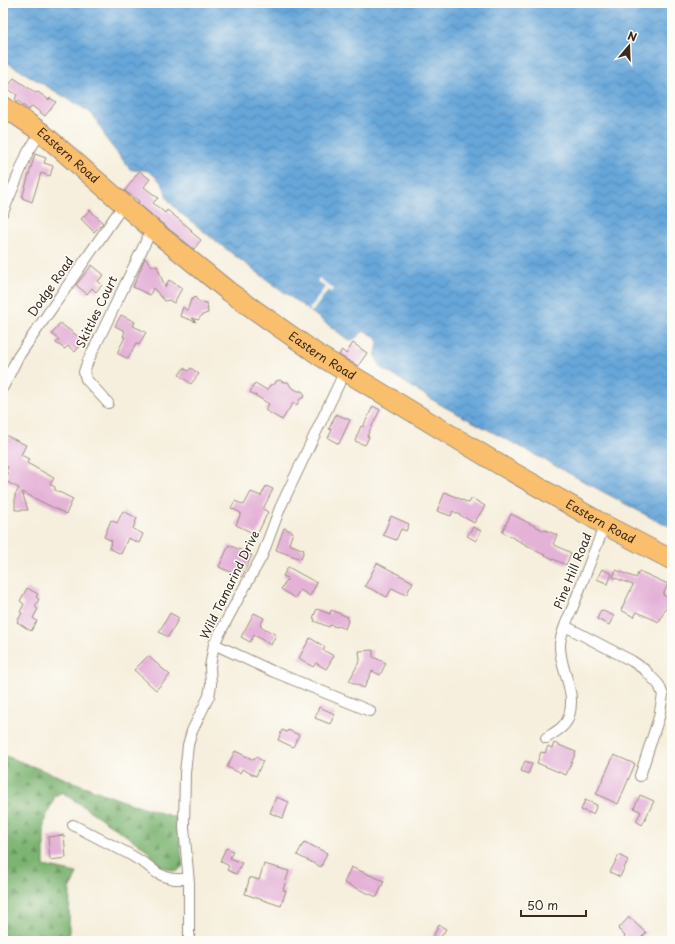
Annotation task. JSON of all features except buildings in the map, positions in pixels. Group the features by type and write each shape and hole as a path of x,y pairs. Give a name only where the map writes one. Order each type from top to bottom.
{"highway":[{"name":"Eastern Road","path":"3,106 41,132 152,229 228,291 320,356 502,466 605,525 672,560"}],"street":[{"path":"3,212 28,152 41,132"},
{"name":"Dodge Road","path":"3,387 18,357 124,204"},
{"name":"Skittles Court","path":"108,403 86,379 84,372 152,229"},
{"name":"Wild Tamarind Drive","path":"189,941 190,920 184,827 184,773 188,745 192,731 209,696 211,685 210,667 214,644 238,597 262,556 280,508 345,371"},
{"name":"Pine Hill Road","path":"546,738 563,726 569,718 572,705 570,685 561,662 560,643 565,626 605,525"},
{"name":"Pine Hill Road","path":"565,626 632,661 645,670 659,685 663,695 660,710 640,776"},
{"path":"214,644 272,671 370,711"},
{"path":"73,825 129,854 157,873 174,880 188,879"}],"green space":[{"path":"3,755 123,801 177,818 183,866 177,872 160,866 146,849 62,792 55,796 44,822 44,866 77,873 70,890 69,941 3,941"}],"water":[{"path":"3,3 672,3 672,527 659,522 441,405 382,368 376,357 378,341 372,335 364,331 352,340 347,339 207,234 174,207 167,198 163,185 150,172 145,170 130,169 107,140 98,122 90,112 3,60"}],"pier":[{"path":"319,278 334,289 331,292 328,290 312,312 309,310 325,287 317,281"}]}
